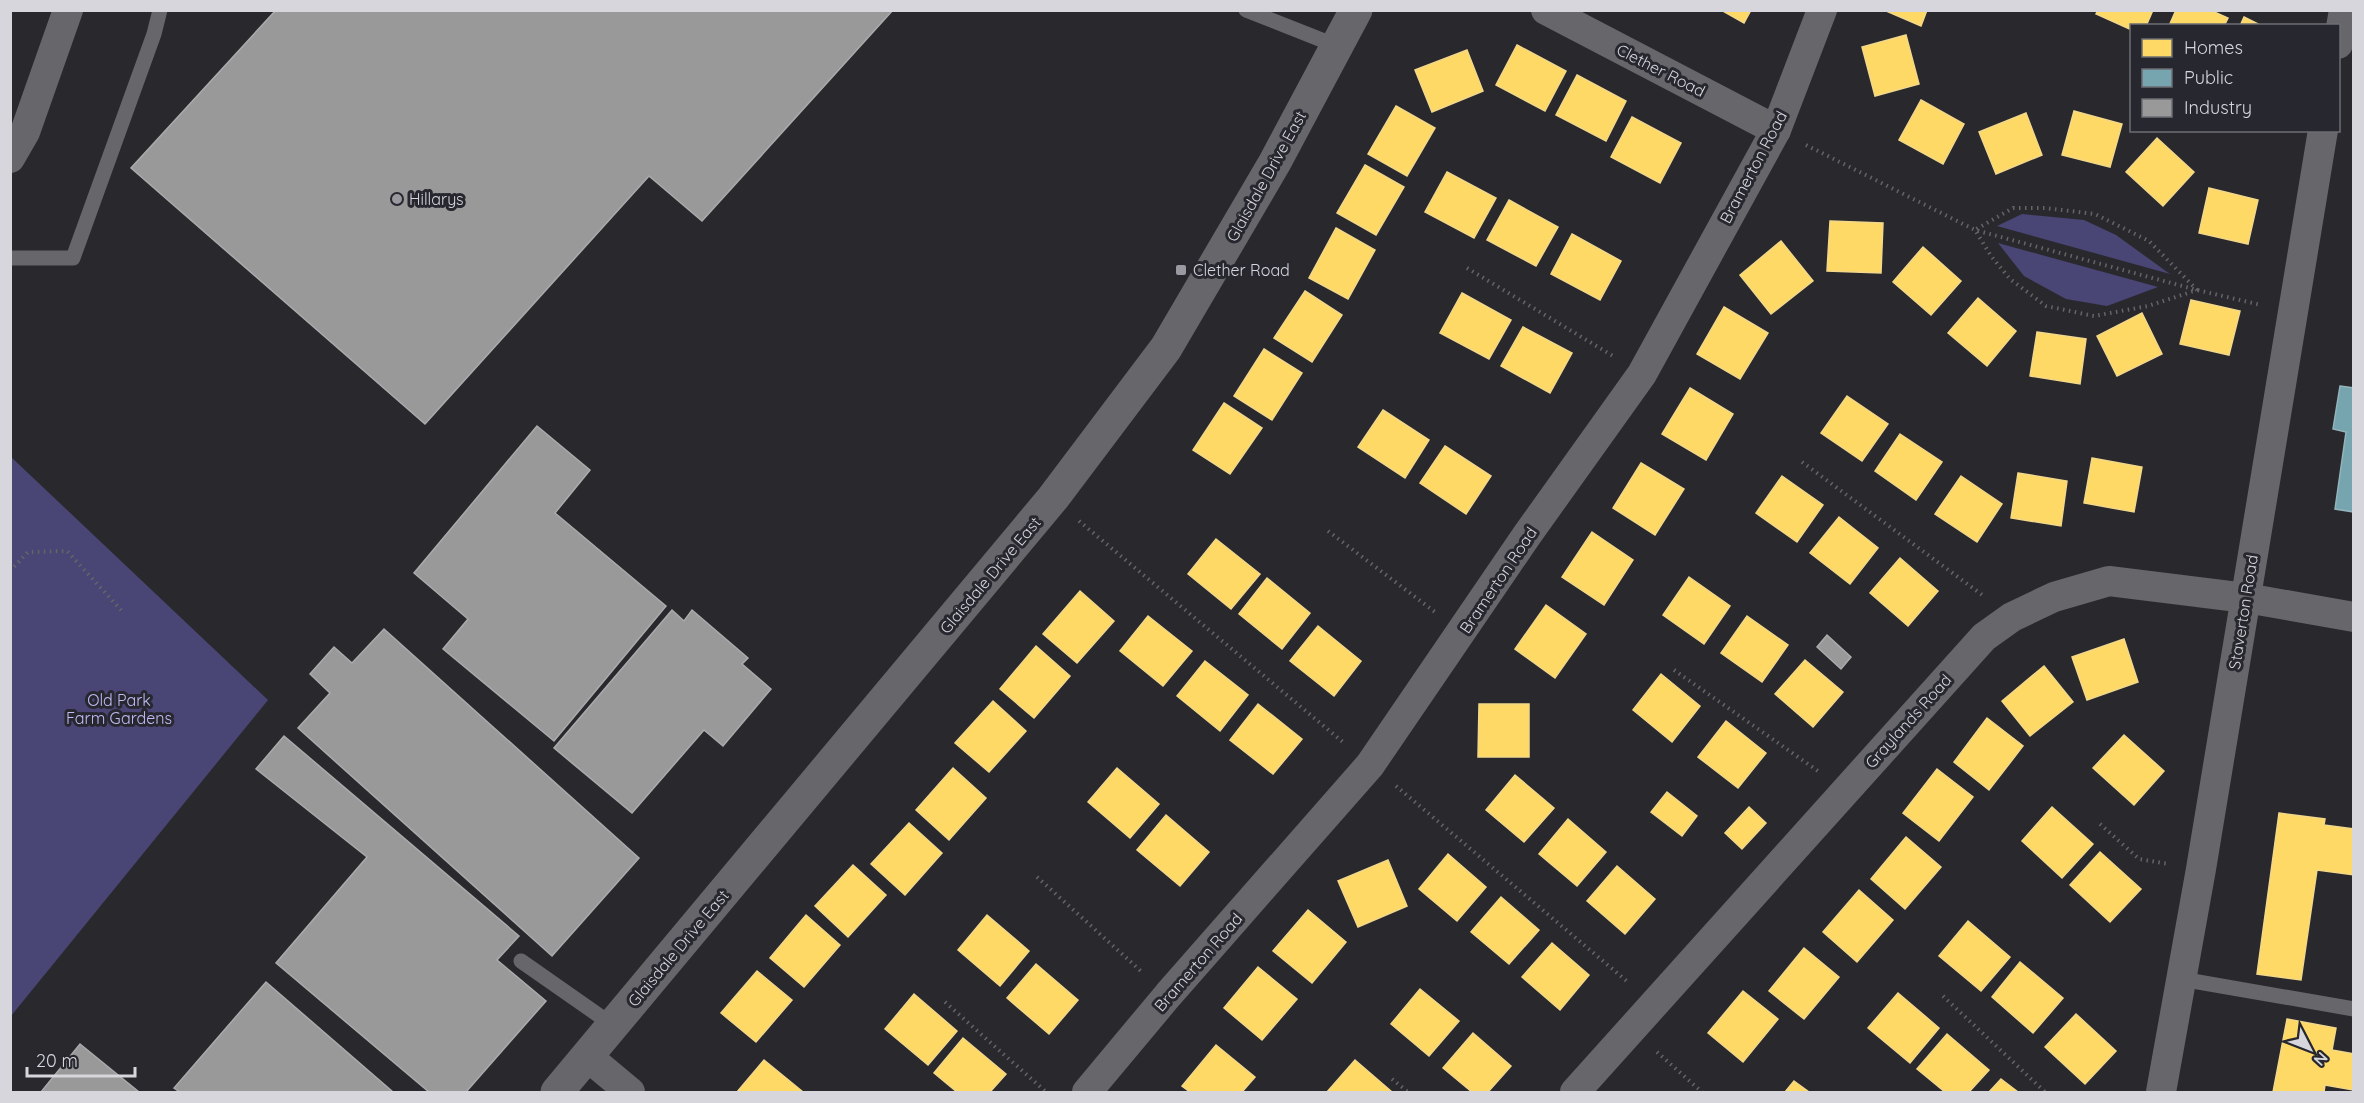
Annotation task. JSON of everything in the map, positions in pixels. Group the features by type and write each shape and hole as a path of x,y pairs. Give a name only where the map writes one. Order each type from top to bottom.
{"street":[{"path":"10,158 25,132 68,10"},
{"name":"Glaisdale Drive East","path":"557,1092 1053,498 1166,348 1275,162 1356,10"},
{"name":"Clether Road","path":"1546,10 1776,130"},
{"name":"Bramerton Road","path":"1087,1092 1168,995 1370,765 1527,535 1642,374 1776,130 1822,10"},
{"path":"2340,33 2344,10"},
{"name":"Staverton Road","path":"2161,1092 2201,869 2324,132"},
{"name":"Graylands Road","path":"1575,1092 1984,637 2012,617 2054,597 2109,581 2246,598 2354,617"},
{"path":"588,1057 630,1092"}],"lane":[{"path":"10,258 74,258 154,34 160,10"},
{"path":"1246,10 1337,46"},
{"path":"521,961 614,1026"},
{"path":"2181,979 2354,1009"}],"path":[{"path":"1776,130 1975,230 2197,290 2292,312"},
{"path":"1975,230 2013,208 2045,208 2095,214 2149,241 2197,290"},
{"path":"1975,230 1991,256 2010,279 2046,306 2094,316 2148,306 2197,290"},
{"path":"1467,268 1642,374"},
{"path":"1802,462 2012,617"},
{"path":"1053,498 1654,1004"},
{"path":"1328,531 1462,633"},
{"path":"10,571 28,552 67,550 122,611"},
{"path":"1674,670 1845,790"},
{"path":"2100,824 2139,859 2201,869"},
{"path":"1037,876 1168,995"},
{"path":"1943,996 2044,1092"},
{"path":"945,1002 1046,1092"},
{"path":"1631,1030 1702,1092"},
{"path":"1392,1079 1408,1092"}],"green space":[{"path":"2022,214 2084,220 2116,235 2170,274 1997,226"},
{"path":"1998,243 2158,287 2107,306 2066,299 2024,276"},
{"name":"Old Park Farm Gardens","path":"10,456 268,700 11,1016 10,1016"}],"building: Homes":[{"path":"1721,10 1751,10 1744,23"},
{"path":"1884,10 1927,10 1921,26"},
{"path":"2098,10 2153,10 2147,24 2130,24 2130,29 2096,14"},
{"path":"2176,10 2210,10 2228,18 2225,24 2170,24"},
{"path":"2244,17 2258,24 2241,24"},
{"path":"1906,35 1919,84 1875,96 1862,47"},
{"path":"1517,45 1566,71 1545,111 1496,85"},
{"path":"1467,50 1483,91 1432,112 1415,70"},
{"path":"1577,75 1626,101 1606,141 1556,115"},
{"path":"1921,100 1964,124 1943,164 1899,140"},
{"path":"1396,106 1435,128 1407,176 1368,154"},
{"path":"2074,111 2122,124 2110,167 2062,155"},
{"path":"2026,113 2042,155 1996,174 1979,132"},
{"path":"1632,117 1681,143 1660,183 1611,157"},
{"path":"2157,138 2194,172 2163,206 2126,172"},
{"path":"1365,165 1404,187 1376,235 1337,213"},
{"path":"1447,172 1496,198 1474,238 1425,212"},
{"path":"2209,188 2258,200 2248,244 2199,233"},
{"path":"1509,200 1558,227 1536,266 1487,240"},
{"path":"1830,221 1883,223 1881,273 1827,271"},
{"path":"1336,228 1375,250 1348,299 1309,278"},
{"path":"1572,234 1621,261 1600,300 1551,274"},
{"path":"1781,241 1813,281 1771,314 1740,275"},
{"path":"1923,247 1961,281 1931,315 1893,282"},
{"path":"1305,291 1342,315 1312,362 1274,338"},
{"path":"1462,293 1511,320 1489,359 1440,333"},
{"path":"1978,298 2016,331 1987,366 1948,333"},
{"path":"2191,300 2240,311 2229,355 2180,344"},
{"path":"1724,307 1768,333 1740,379 1697,354"},
{"path":"2142,313 2162,354 2117,376 2097,336"},
{"path":"1523,327 1572,353 1550,393 1501,366"},
{"path":"2037,332 2086,339 2080,384 2030,376"},
{"path":"1264,349 1302,373 1272,420 1234,396"},
{"path":"1690,388 1733,414 1706,460 1662,434"},
{"path":"1847,396 1888,424 1862,461 1821,433"},
{"path":"1224,403 1262,428 1230,474 1193,450"},
{"path":"1383,410 1429,440 1405,478 1358,447"},
{"path":"1900,434 1942,462 1916,500 1875,471"},
{"path":"1445,446 1491,476 1466,514 1420,483"},
{"path":"2092,458 2142,467 2134,512 2084,503"},
{"path":"1641,463 1684,489 1655,535 1613,508"},
{"path":"2018,473 2067,481 2061,526 2011,518"},
{"path":"1782,476 1823,505 1797,542 1756,513"},
{"path":"1961,476 2002,504 1977,542 1935,514"},
{"path":"1839,517 1878,548 1850,584 1810,553"},
{"path":"1592,532 1633,560 1604,605 1562,577"},
{"path":"1216,539 1260,574 1231,609 1188,574"},
{"path":"1900,558 1938,591 1908,626 1870,593"},
{"path":"1689,577 1730,606 1704,644 1663,615"},
{"path":"1267,578 1310,613 1282,649 1239,614"},
{"path":"1080,591 1114,621 1077,663 1043,634"},
{"path":"1546,605 1586,634 1555,678 1515,649"},
{"path":"1148,616 1192,651 1163,686 1120,651"},
{"path":"1747,616 1788,645 1762,682 1721,653"},
{"path":"1318,626 1361,661 1334,696 1290,661"},
{"path":"2124,639 2138,682 2087,700 2072,657"},
{"path":"1036,646 1070,676 1034,718 1000,689"},
{"path":"1805,660 1843,692 1813,727 1775,694"},
{"path":"1205,661 1248,695 1220,731 1177,696"},
{"path":"2044,666 2073,702 2030,736 2002,701"},
{"path":"1661,674 1700,706 1672,742 1633,710"},
{"path":"993,701 1026,731 989,772 955,743"},
{"path":"1258,704 1302,739 1273,774 1230,740"},
{"path":"1479,704 1529,704 1529,757 1478,757"},
{"path":"1987,718 2023,746 1989,790 1954,762"},
{"path":"1726,721 1766,753 1738,788 1698,757"},
{"path":"2124,735 2164,771 2134,805 2093,768"},
{"path":"953,768 986,798 949,840 916,810"},
{"path":"1117,768 1159,804 1130,838 1088,802"},
{"path":"1937,769 1973,797 1939,841 1903,813"},
{"path":"1515,775 1554,808 1524,842 1486,810"},
{"path":"1667,792 1697,816 1682,836 1651,812"},
{"path":"1749,807 1766,823 1742,849 1725,833"},
{"path":"2052,807 2093,844 2062,878 2022,841"},
{"path":"2279,813 2325,819 2324,825 2354,829 2354,875 2317,870 2301,980 2257,974"},
{"path":"1166,815 1209,852 1180,886 1137,850"},
{"path":"1568,819 1606,852 1577,886 1539,854"},
{"path":"909,823 942,853 905,895 871,864"},
{"path":"1906,837 1941,867 1905,909 1871,879"},
{"path":"2100,852 2141,889 2110,922 2070,885"},
{"path":"1448,854 1486,887 1457,921 1419,889"},
{"path":"1388,860 1407,906 1358,927 1338,881"},
{"path":"853,865 886,895 848,937 815,906"},
{"path":"1617,866 1655,899 1625,934 1587,901"},
{"path":"1859,890 1893,920 1857,962 1823,932"},
{"path":"1501,897 1539,930 1509,964 1471,932"},
{"path":"1308,910 1346,942 1312,983 1273,951"},
{"path":"806,915 840,945 804,987 770,958"},
{"path":"987,915 1029,951 1000,986 958,950"},
{"path":"1968,921 2010,957 1981,991 1939,956"},
{"path":"1552,943 1589,975 1560,1010 1522,977"},
{"path":"1804,948 1839,977 1804,1019 1769,991"},
{"path":"2020,962 2063,998 2033,1033 1992,997"},
{"path":"1036,964 1078,1000 1049,1034 1007,998"},
{"path":"1258,967 1297,999 1262,1040 1224,1008"},
{"path":"757,971 792,1000 756,1042 721,1013"},
{"path":"1420,989 1459,1021 1429,1056 1391,1024"},
{"path":"1743,991 1778,1019 1743,1062 1708,1033"},
{"path":"1898,993 1939,1028 1910,1063 1868,1028"},
{"path":"914,994 957,1031 928,1065 885,1029"},
{"path":"2076,1014 2116,1051 2085,1084 2045,1047"},
{"path":"2287,1019 2336,1028 2332,1050 2354,1054 2354,1090 2325,1085 2324,1092 2273,1092"},
{"path":"1473,1033 1511,1066 1488,1092 1472,1092 1443,1068"},
{"path":"1947,1034 1989,1070 1969,1092 1945,1092 1917,1069"},
{"path":"963,1038 1006,1074 990,1092 957,1092 934,1073"},
{"path":"1216,1045 1255,1077 1242,1092 1190,1092 1182,1086"},
{"path":"764,1060 803,1092 737,1092"},
{"path":"1355,1060 1392,1092 1327,1092"},
{"path":"2001,1079 2018,1092 1989,1092"},
{"path":"1794,1081 1809,1092 1785,1092"}],"building: Public":[{"path":"2340,386 2354,388 2354,512 2335,509 2346,432 2333,429"}],"building: Industry":[{"name":"Hillarys","path":"276,10 893,10 702,221 649,176 425,424 131,168"},
{"path":"537,426 590,470 555,513 666,606 554,741 443,649 468,619 414,573"},
{"path":"672,610 684,621 692,610 748,658 742,664 771,689 723,746 704,730 632,813 554,748"},
{"path":"384,629 639,858 552,956 298,728 330,693 310,674 334,647 352,663"},
{"path":"1827,635 1851,657 1841,669 1817,647"},
{"path":"284,736 519,936 497,960 546,1001 466,1092 429,1092 276,963 367,857 256,769"},
{"path":"266,982 393,1092 180,1092 174,1088"},
{"path":"80,1044 139,1092 41,1092"}],"place":[{"name":"Hillarys","path":"397,199"},
{"name":"Clether Road","path":"1181,270"}]}
